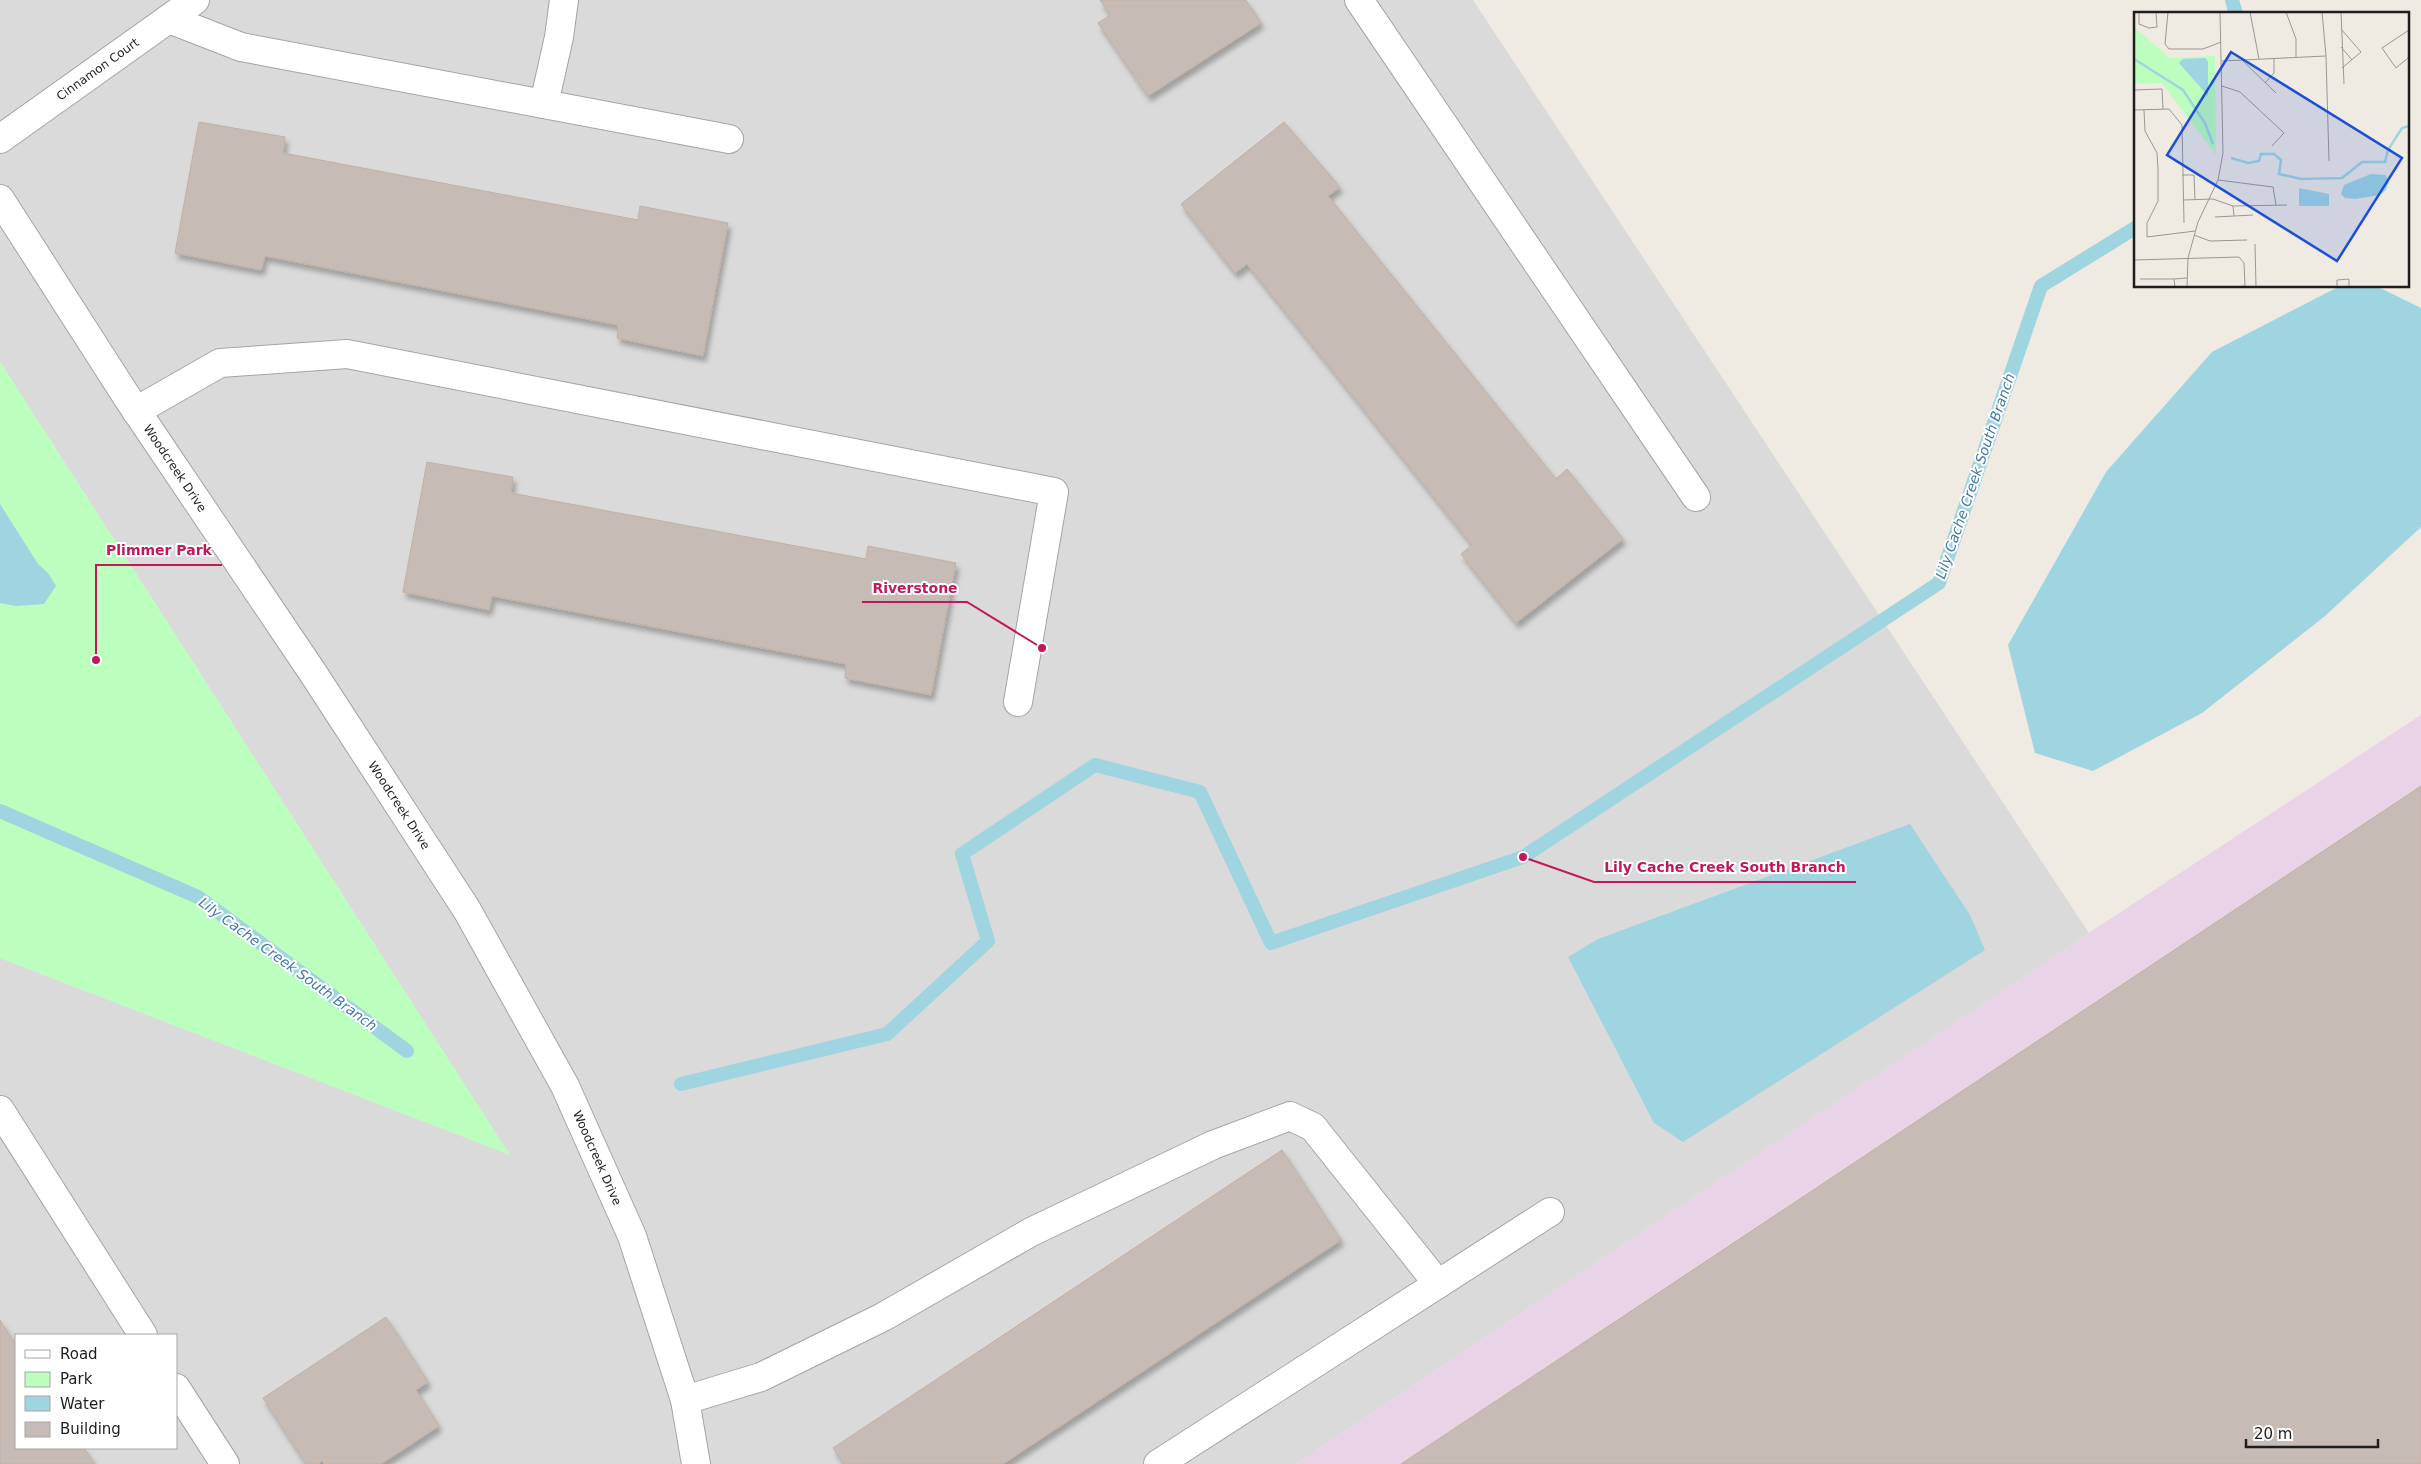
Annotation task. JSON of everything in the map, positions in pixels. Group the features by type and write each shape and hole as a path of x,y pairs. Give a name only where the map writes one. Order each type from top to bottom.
{"street":[{"name":"Cinnamon Court","path":"0,139 195,0"},
{"path":"544,104 559,37 564,0"},
{"path":"1359,0 1696,497"},
{"path":"169,19 241,47 729,139"},
{"name":"Woodcreek Drive","path":"0,199 136,411 313,673 467,910 565,1086 632,1236 685,1400 696,1464"},
{"path":"136,411 220,363 347,354 1054,492 1018,702"},
{"path":"0,1110 142,1334"},
{"path":"685,1400 761,1377 883,1317 1031,1232 1213,1145 1290,1116 1313,1127 1438,1284"},
{"path":"1158,1464 1550,1212"},
{"path":"178,1391 225,1464"}],"shaded area":[{"path":"0,0 1473,0 2089,933 1296,1464 0,1464 0,958 509,1154 0,362"},
{"path":"2421,715 2421,1464 1296,1464 2089,933"}],"green space":[{"path":"0,362 510,1155 0,958"}],"water":[{"path":"2336,288 2380,288 2421,308 2421,527 2325,616 2202,713 2093,771 2035,753 2008,645 2106,472 2212,352"},
{"path":"0,504 38,564 48,573 56,586 44,604 16,606 0,603"},
{"path":"1910,824 1970,915 1985,950 1683,1142 1654,1123 1568,957 1598,939"}],"building":[{"path":"1100,0 1246,0 1261,23 1148,96 1098,23 1110,15"},
{"path":"199,122 285,137 283,153 638,220 640,206 728,223 703,356 617,338 618,325 265,256 261,270 175,253"},
{"path":"1284,122 1340,187 1328,196 1556,479 1567,469 1623,539 1516,623 1461,554 1472,545 1247,264 1235,273 1181,204"},
{"path":"427,462 513,477 511,493 866,559 868,546 956,563 931,695 845,678 846,664 492,596 489,610 403,592"},
{"path":"2421,786 2421,1464 1401,1464"},
{"path":"1282,1150 1341,1240 1003,1464 844,1464 833,1448"},
{"path":"386,1317 428,1382 416,1390 439,1426 381,1464 324,1464 322,1461 318,1464 306,1464 263,1398"},
{"path":"0,1320 15,1343 15,1449 85,1449 95,1464 0,1464"}],"waterway":[{"name":"Lily Cache Creek South Branch","path":"2232,0 2235,12"},
{"name":"Lily Cache Creek South Branch","path":"681,1084 887,1034 988,941 962,854 1095,765 1200,792 1271,943 1523,857 1939,583 2041,286 2134,229"},
{"name":"Lily Cache Creek South Branch","path":"0,811 198,897 407,1051"}],"place":[{"name":"Riverstone","path":"1042,648"},
{"name":"Plimmer Park","path":"96,660"},
{"name":"Lily Cache Creek South Branch","path":"1523,857"}]}
